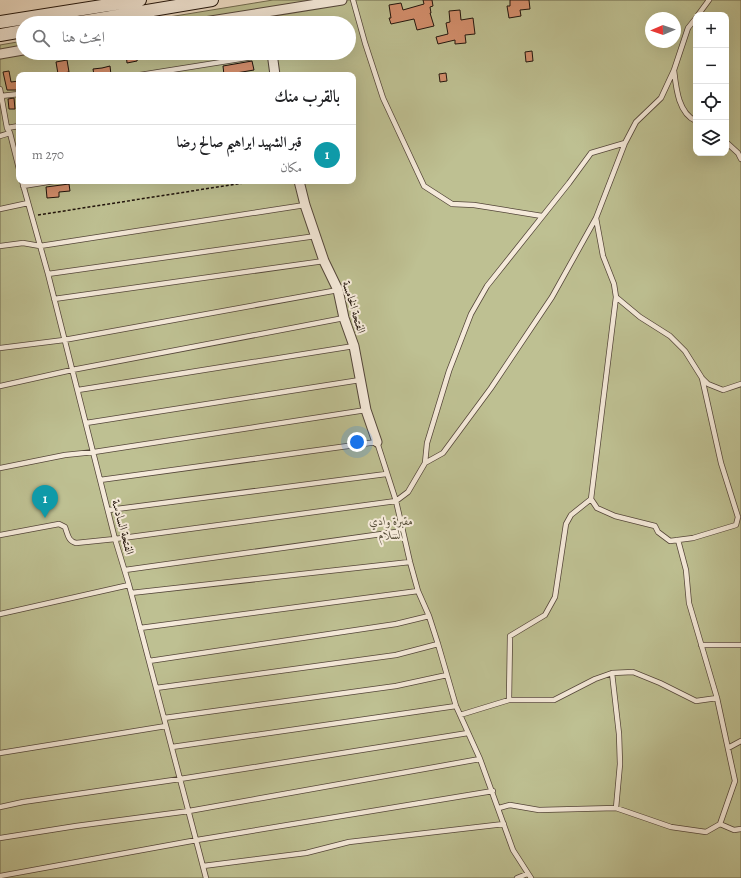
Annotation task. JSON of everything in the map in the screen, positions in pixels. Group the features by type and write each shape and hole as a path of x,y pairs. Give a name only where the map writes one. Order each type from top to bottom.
{"main road":[{"path":"38,16 140,0"},
{"path":"117,16 212,0"},
{"path":"0,22 16,19"},
{"path":"0,35 16,32"}],"street":[{"path":"244,16 342,0"},
{"path":"0,54 16,51"},
{"path":"273,60 275,72"},
{"name":"الفتحة الخامسة","path":"300,184 305,205 324,261 338,290 344,318 354,346 366,410 377,442"}],"lane":[{"path":"353,0 383,98 424,186 452,204 474,205 542,216"},
{"path":"700,12 709,0"},
{"path":"424,463 442,453 491,388 552,297 596,218 625,143 636,122 661,98 674,70 688,28 693,22"},
{"path":"159,72 234,60"},
{"path":"674,70 677,93 688,117 694,120"},
{"path":"0,89 7,128 16,152"},
{"path":"2,96 16,94"},
{"path":"7,128 16,126"},
{"path":"0,136 10,133"},
{"path":"0,535 59,524 65,528 72,542 76,543 115,539 396,500 408,492 424,463 427,443 449,371 471,314 487,286 591,153 625,143"},
{"path":"729,145 738,153 741,159"},
{"name":"الفتحة السادسة","path":"22,184 48,274 115,539 125,570 206,878"},
{"path":"0,209 28,203"},
{"path":"0,246 23,242 40,246 305,205"},
{"path":"596,218 603,256 614,284 616,297 591,499 597,508 615,516 655,526 658,532 670,541 692,538 738,525 738,517 721,463 702,378"},
{"path":"48,274 316,236"},
{"path":"54,299 324,261"},
{"path":"0,348 64,340 338,290"},
{"path":"616,297 640,317 670,336 685,351 702,378 708,384 723,390 741,384"},
{"path":"0,386 72,370 344,318"},
{"path":"78,390 354,346"},
{"path":"86,423 360,380"},
{"path":"0,468 65,455 94,452 366,410"},
{"path":"100,480 377,442 386,474 396,500 418,591 429,616 456,706 480,759 513,850 529,876 517,878"},
{"path":"108,510 386,474"},
{"path":"509,700 510,636 545,615 555,597 566,524 571,515 591,499"},
{"path":"125,570 403,531"},
{"path":"499,808 510,805 539,810 616,808 671,827 706,832 720,824 735,782 717,698 690,603 686,570 678,540"},
{"path":"131,593 410,562"},
{"path":"0,614 129,585"},
{"path":"140,628 418,591"},
{"path":"149,661 396,624 429,616"},
{"path":"156,688 396,655 438,644"},
{"path":"701,645 741,646"},
{"path":"460,715 509,700 554,700 595,679 612,673 633,672 660,683 696,701 717,698"},
{"path":"612,673 619,734 620,764 616,808"},
{"path":"164,718 396,686 447,675"},
{"path":"172,747 456,706"},
{"path":"0,753 166,726"},
{"path":"0,806 468,733"},
{"path":"728,748 741,741"},
{"path":"0,838 189,811 480,759"},
{"path":"735,782 741,780"},
{"path":"0,876 197,840 493,792"},
{"path":"203,866 306,853 349,842 504,824"},
{"path":"720,824 734,830 741,829"}],"path":[{"path":"32,216 237,184"}],"green space":[{"name":"مقبرة وادي السلام","path":"273,0 741,0 741,878 0,878 0,45 16,42 16,60 356,60 356,16 175,16"}],"building":[{"path":"423,0 432,0 433,6 430,7 430,13 434,26 417,30 414,19 391,24 389,18 391,18 389,5 401,3 403,10 424,4"},
{"path":"510,0 529,0 530,9 520,10 521,16 509,18 507,6 510,6"},
{"path":"460,10 461,20 473,18 475,34 465,35 466,43 455,44 455,40 438,44 436,37 448,34 446,23 450,22 449,11"},
{"path":"532,51 533,61 526,62 525,52"},
{"path":"67,60 69,72 58,72 56,62"},
{"path":"127,60 137,60 137,61 127,63"},
{"path":"252,61 254,70 242,72 224,72 223,66"},
{"path":"110,66 111,72 94,72 93,69"},
{"path":"9,71 11,82 16,81 16,90 7,90 3,72"},
{"path":"446,73 447,81 440,82 439,74"},
{"path":"14,98 15,109 9,109 8,99"},
{"path":"69,184 70,191 59,192 59,197 47,198 46,187"}],"place":[{"name":"قبر الشهيد ابراهيم صالح رضا","path":"45,518"}]}
